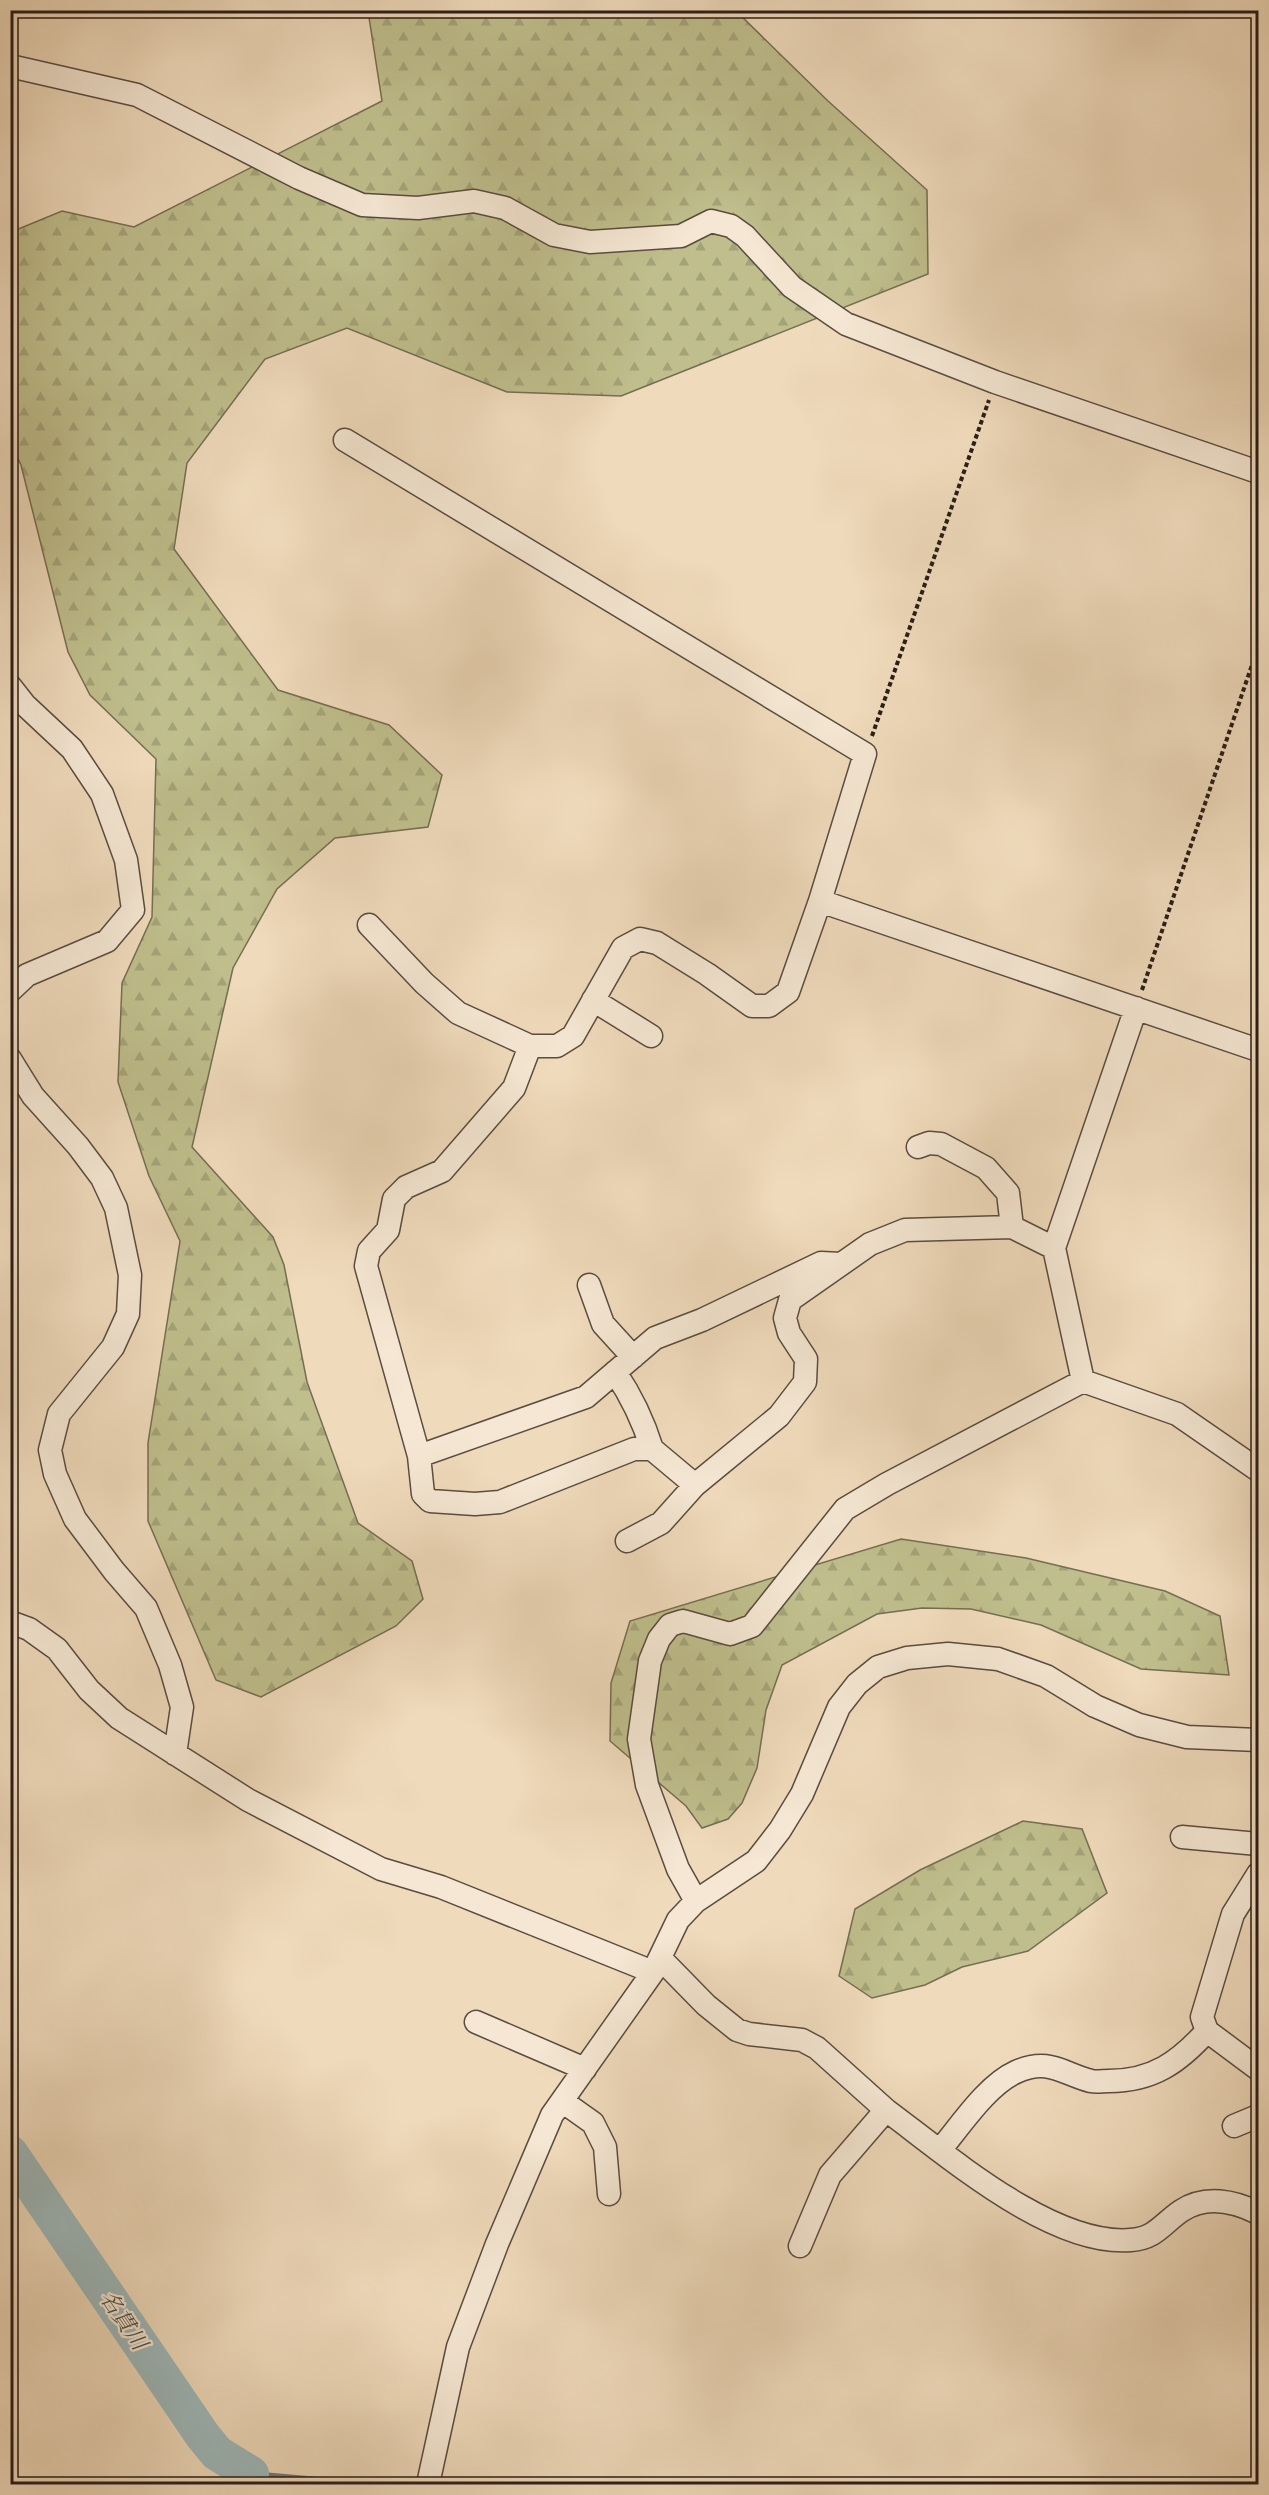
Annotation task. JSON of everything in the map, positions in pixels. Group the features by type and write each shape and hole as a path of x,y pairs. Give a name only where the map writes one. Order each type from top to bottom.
{"street":[{"path":"10,66 137,95 298,178 362,205 418,208 474,201 505,208 554,236 590,242 681,236 711,221 731,226 745,236 792,287 846,324 995,382 1258,472"},
{"path":"345,440 865,754 820,901 788,992 770,1006 752,1006 657,943 640,939 623,948 573,1036 557,1046 530,1046 458,1013 424,983 369,925"},
{"path":"10,686 25,705 72,749 102,794 126,860 133,910 107,941 27,975 10,991"},
{"path":"820,901 1258,1050"},
{"path":"593,1000 651,1036"},
{"path":"1083,1381 1054,1248 1136,1008"},
{"path":"530,1046 514,1088 442,1171 406,1187 394,1199 388,1230 369,1251 366,1266 419,1456 423,1494 430,1501 475,1504 500,1502 634,1449 651,1449"},
{"path":"10,1059 33,1096 78,1146 102,1178 116,1208 130,1275 128,1314 112,1347 59,1414 50,1450 55,1474 75,1520 146,1608 170,1665 182,1707 175,1754"},
{"path":"918,1147 929,1143 941,1144 986,1168 1008,1192 1012,1227"},
{"path":"627,1541 661,1523 695,1485 779,1416 805,1382 806,1359 789,1333 784,1318 790,1300 870,1244 905,1230 1012,1227 1054,1248"},
{"path":"419,1456 586,1397 655,1338 702,1320 821,1263 841,1264"},
{"path":"589,1285 603,1324 633,1357"},
{"path":"615,1372 632,1397 644,1422 651,1449 695,1485"},
{"path":"696,1901 678,1869 647,1785 639,1739 650,1661 659,1639 670,1625 683,1621 730,1634 752,1626 845,1509 887,1484 1083,1381 1177,1414 1258,1470"},
{"path":"10,1622 29,1629 57,1649 89,1690 119,1718 248,1800 381,1869 441,1887 657,1965 737,2030 749,2034 802,2040 817,2048 886,2110 1008,2200 1037,2216 1097,2238 1131,2241 1152,2236 1181,2211 1199,2202 1219,2200 1258,2213"},
{"path":"428,2484 458,2347 497,2244 552,2115 657,1965 678,1920 696,1901 756,1861 780,1830 802,1794 839,1707 857,1684 878,1666 907,1658 948,1654 998,1659 1046,1676 1095,1706 1138,1725 1187,1737 1258,1740"},
{"path":"1182,1836 1258,1844"},
{"path":"1258,1874 1233,1914 1202,2017 1207,2031 1258,2069"},
{"path":"476,2022 585,2068"},
{"path":"940,2150 998,2082 1018,2071 1037,2067 1058,2067 1092,2081 1125,2081 1158,2072 1187,2053 1207,2031"},
{"path":"562,2101 593,2123 605,2147 609,2194"},
{"path":"800,2246 830,2175 886,2110"},
{"path":"1234,2126 1258,2116"}],"path":[{"path":"865,754 995,382"},
{"path":"1136,1008 1258,647"}],"green space":[{"path":"368,11 736,11 828,101 927,190 928,274 621,396 507,392 347,328 265,359 187,463 174,549 278,690 389,725 442,775 428,827 335,838 277,889 233,968 192,1147 273,1237 284,1265 307,1382 358,1523 412,1561 423,1599 396,1626 261,1697 216,1680 148,1521 148,1443 180,1241 149,1176 118,1082 122,983 152,917 156,759 90,695 68,652 21,465 11,444 11,232 62,211 134,227 382,101"},
{"path":"901,1539 1026,1558 1165,1591 1220,1616 1229,1675 1141,1669 1041,1625 971,1609 922,1608 877,1614 782,1665 766,1710 757,1768 742,1803 728,1819 702,1828 686,1806 610,1741 611,1683 630,1621"},
{"path":"1023,1821 1082,1829 1107,1893 1028,1951 962,1967 925,1985 872,1998 839,1976 855,1909 920,1870"}],"waterway":[{"name":"名貫川","path":"10,2153 203,2436 217,2453 251,2474"},
{"path":"251,2474 364,2484"}]}
